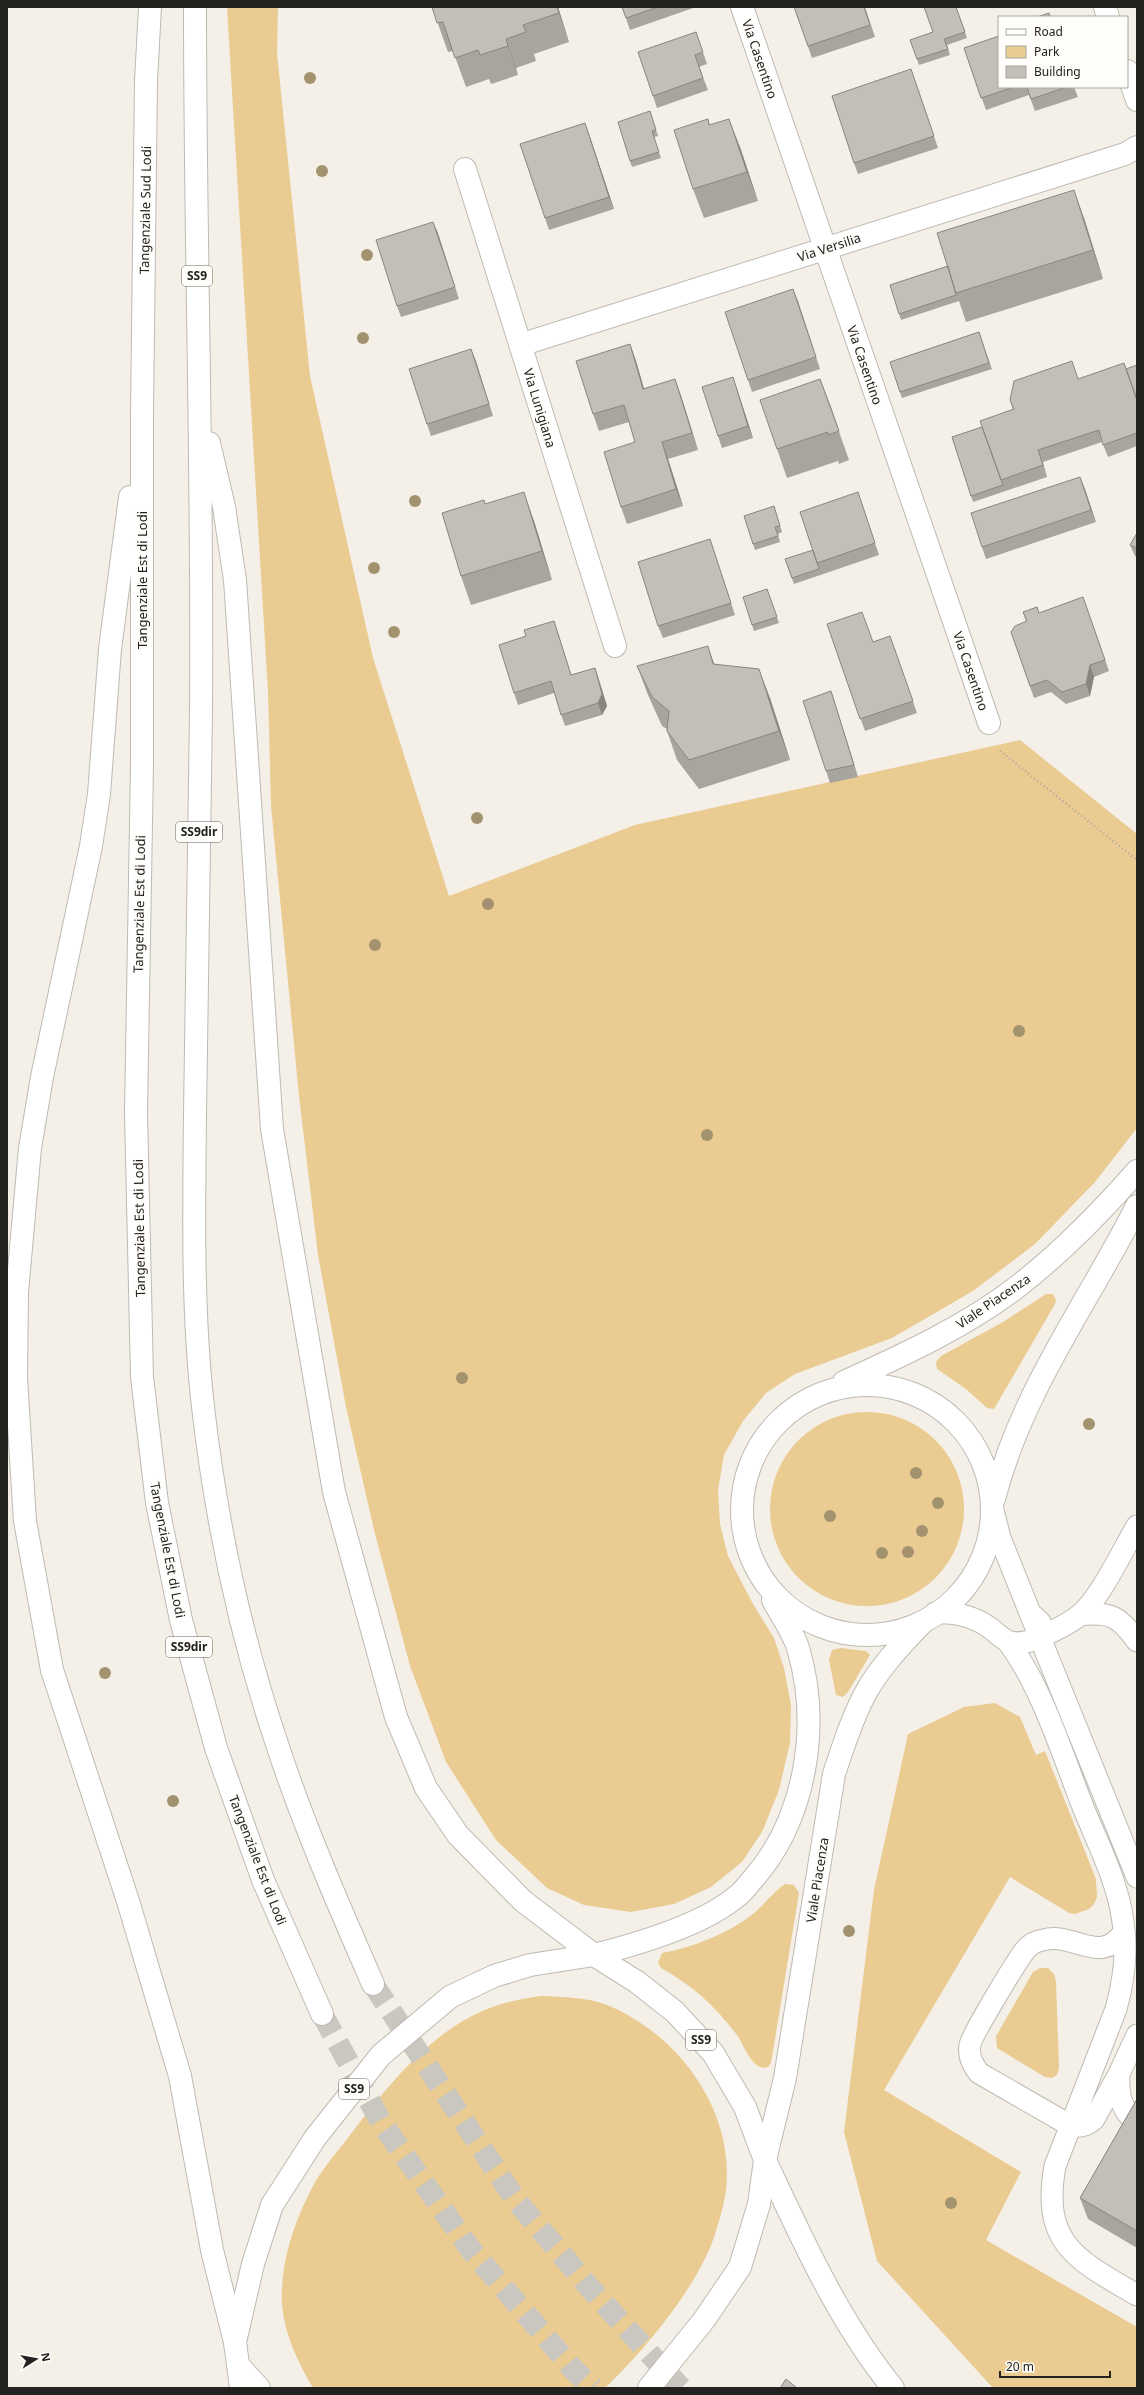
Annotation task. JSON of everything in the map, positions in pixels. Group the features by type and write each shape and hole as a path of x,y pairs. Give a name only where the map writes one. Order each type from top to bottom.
{"main road":[{"name":"Tangenziale Sud Lodi","path":"142,413 146,81 150,7"},
{"name":"SS9","path":"195,7 195,148 199,405"},
{"name":"Via Casentino","path":"742,7 989,723"},
{"path":"1128,74 1137,100"},
{"name":"Via Versilia","path":"520,345 1125,154 1137,147"},
{"name":"Via Lunigiana","path":"465,169 615,646"},
{"path":"199,405 224,508 235,580 272,1129 334,1492 396,1717 426,1788 458,1835 523,1901 594,1955 625,1947 710,1915 737,1897 766,1864 785,1833 807,1758 809,1711 798,1648 748,1552 741,1514 746,1475 762,1440 788,1412 821,1392 862,1384 903,1389 941,1408 970,1438 988,1476 992,1506"},
{"name":"SS9dir","path":"199,405 202,602 194,1192 197,1337 203,1407 214,1485 230,1571 252,1664 276,1743 324,1872 373,1984"},
{"name":"Tangenziale Est di Lodi","path":"142,413 142,765 136,1112 142,1377 157,1503 181,1620 216,1748 263,1880 322,2014"},
{"path":"142,413 110,649 99,794 92,846 42,1077 30,1148 17,1292 16,1378 24,1521 52,1670 128,1900 180,2076 212,2250 235,2342"},
{"name":"Viale Piacenza","path":"821,1392 902,1356 973,1317 1016,1288 1062,1249 1106,1206 1137,1171"},
{"path":"767,1586 798,1615 838,1632 881,1635 929,1618 956,1598 980,1564 989,1536 992,1506 1011,1442 1034,1393 1117,1246 1137,1206"},
{"name":"Viale Piacenza","path":"765,2160 785,2078 834,1774 848,1731 864,1694 893,1654 929,1618"},
{"name":"SS9","path":"239,2366 235,2342 252,2264 272,2205 314,2138 381,2055 450,1997 494,1976 530,1965 594,1955 637,1982 675,2012 713,2053 745,2107 765,2160 759,2204 740,2267 704,2320 649,2388"},
{"path":"765,2160 801,2237 838,2304 878,2370 893,2388"},
{"path":"239,2366 241,2388"},
{"path":"239,2366 259,2388"}],"lane":[{"path":"992,1506 1000,1538 1137,1877"},
{"path":"1008,1642 1018,1643 1039,1637 1072,1621 1094,1600 1137,1526"},
{"path":"929,1618 949,1613 968,1616 989,1627 1008,1642 1020,1658 1031,1679 1062,1753 1116,1890 1124,1932 1126,1953 1121,1990 1055,2166 1051,2189 1053,2213 1058,2234 1073,2252 1093,2270 1137,2295"},
{"path":"1030,1613 1049,1626 1072,1621 1096,1613 1112,1616 1126,1626 1137,1641"},
{"path":"1124,1932 1114,1944 1104,1948 1094,1948 1061,1939 1044,1939 1030,1946 1022,1955 970,2044 969,2054 972,2064 979,2073 1071,2126 1088,2125 1094,2119 1119,2074 1137,2035"},
{"path":"1119,2074 1119,2089 1123,2107 1137,2122"}],"path":[{"path":"989,723 997,746 1003,756 1137,860"}],"green space":[{"path":"227,7 278,7 277,53 310,376 373,658 449,896 635,825 1020,740 1137,834 1137,1128 1095,1182 1035,1244 973,1291 892,1338 795,1374 766,1393 743,1421 724,1455 718,1490 720,1524 728,1556 753,1604 774,1638 784,1668 791,1705 790,1743 779,1790 762,1832 742,1862 711,1887 674,1904 631,1912 584,1905 547,1888 496,1840 446,1762 410,1666 374,1530 346,1407 318,1255 299,1096 271,806 268,692"},
{"path":"1046,1294 1053,1294 1056,1300 1055,1304 994,1409 987,1408 966,1389 937,1369 936,1362 941,1356 1003,1322"},
{"path":"867,1412 886,1414 913,1424 928,1434 942,1448 956,1472 962,1490 964,1509 962,1528 952,1555 942,1570 928,1584 904,1598 886,1604 867,1606 848,1604 821,1594 806,1584 792,1570 778,1546 772,1528 770,1509 772,1490 782,1463 792,1448 806,1434 830,1420 848,1414"},
{"path":"841,1648 866,1651 870,1655 848,1692 843,1697 836,1695 829,1660 832,1650"},
{"path":"995,1703 1020,1717 1036,1755 1045,1751 1096,1879 1097,1897 1094,1904 1089,1909 1075,1914 1069,1913 1010,1877 884,2090 1021,2172 986,2240 1137,2327 1137,2388 993,2388 877,2261 844,2132 874,1890 908,1734 964,1707"},
{"path":"785,1884 794,1885 799,1893 771,2063 768,2067 763,2068 754,2063 737,2035 702,1997 693,1989 661,1968 658,1963 662,1953 710,1939 732,1928 753,1914"},
{"path":"1040,1968 1048,1968 1054,1974 1056,1981 1059,2068 1057,2075 1052,2078 1045,2077 997,2048 996,2036 1033,1972"},
{"path":"541,1996 591,2000 607,2005 633,2018 657,2035 678,2055 696,2078 711,2104 721,2131 726,2160 726,2190 716,2231 709,2251 698,2272 670,2315 637,2355 605,2388 313,2388 297,2358 289,2337 283,2315 282,2290 285,2262 292,2234 302,2208 319,2175 388,2087 404,2069 440,2037 459,2023 487,2009 525,1998"}],"building":[{"path":"432,7 557,7 559,13 523,25 526,32 506,39 508,46 480,55 478,50 455,58 443,22 437,23"},
{"path":"622,7 658,7 626,18"},
{"path":"794,7 864,7 870,25 808,46"},
{"path":"924,7 956,7 965,32 944,39 948,49 917,59 910,40 933,32"},
{"path":"1049,13 1050,16 1040,16"},
{"path":"696,32 703,52 695,55 703,78 653,96 638,52"},
{"path":"998,36 998,88 1011,88 981,98 964,48"},
{"path":"911,69 934,136 854,163 832,96"},
{"path":"1027,88 1064,88 1031,99"},
{"path":"650,111 656,130 652,131 659,152 630,161 618,122"},
{"path":"708,119 709,125 729,119 747,172 693,189 674,130"},
{"path":"585,123 609,197 545,218 520,144"},
{"path":"1074,190 1093,250 956,293 937,233"},
{"path":"433,222 455,287 397,306 376,240"},
{"path":"948,266 956,295 899,314 890,285"},
{"path":"793,289 816,357 748,380 725,312"},
{"path":"979,332 989,363 900,392 890,362"},
{"path":"630,344 643,389 675,379 692,433 662,442 676,489 621,507 604,452 635,442 624,405 593,414 576,361"},
{"path":"471,349 489,404 427,424 409,369"},
{"path":"1072,361 1078,379 1124,363 1137,400 1137,433 1103,445 1099,430 1038,450 1043,465 1001,480 980,421 1014,409 1010,400 1014,381"},
{"path":"1137,365 1137,400 1126,369"},
{"path":"733,377 748,426 718,436 702,387"},
{"path":"820,379 839,431 828,435 828,432 777,449 760,400"},
{"path":"982,427 1003,485 971,496 952,437"},
{"path":"1080,477 1091,510 982,547 971,513"},
{"path":"524,492 542,551 461,576 442,513 484,500 485,504"},
{"path":"858,492 875,543 817,563 800,512"},
{"path":"774,506 780,526 775,527 778,536 753,544 744,516"},
{"path":"1137,533 1137,548 1130,545"},
{"path":"710,539 731,603 658,626 638,562"},
{"path":"813,550 819,569 792,578 785,559"},
{"path":"767,589 777,617 752,625 743,597"},
{"path":"1083,597 1105,660 1090,665 1086,684 1062,692 1047,680 1030,686 1011,632 1015,626 1027,621 1023,612 1037,607 1039,613"},
{"path":"862,612 873,642 890,636 913,701 860,719 827,624"},
{"path":"554,621 571,675 595,668 602,694 598,703 561,715 551,681 514,693 499,645 526,636 524,630"},
{"path":"708,646 713,664 759,669 779,731 689,760 667,731 669,711 652,697 637,666"},
{"path":"831,691 854,765 826,771 803,701"},
{"path":"1137,2099 1137,2231 1080,2198"},
{"path":"786,2379 797,2388 780,2388"}],"tunnel":[{"path":"373,1984 515,2199 589,2287 681,2388"},
{"path":"322,2014 381,2122 471,2250 574,2370 593,2388"}]}
